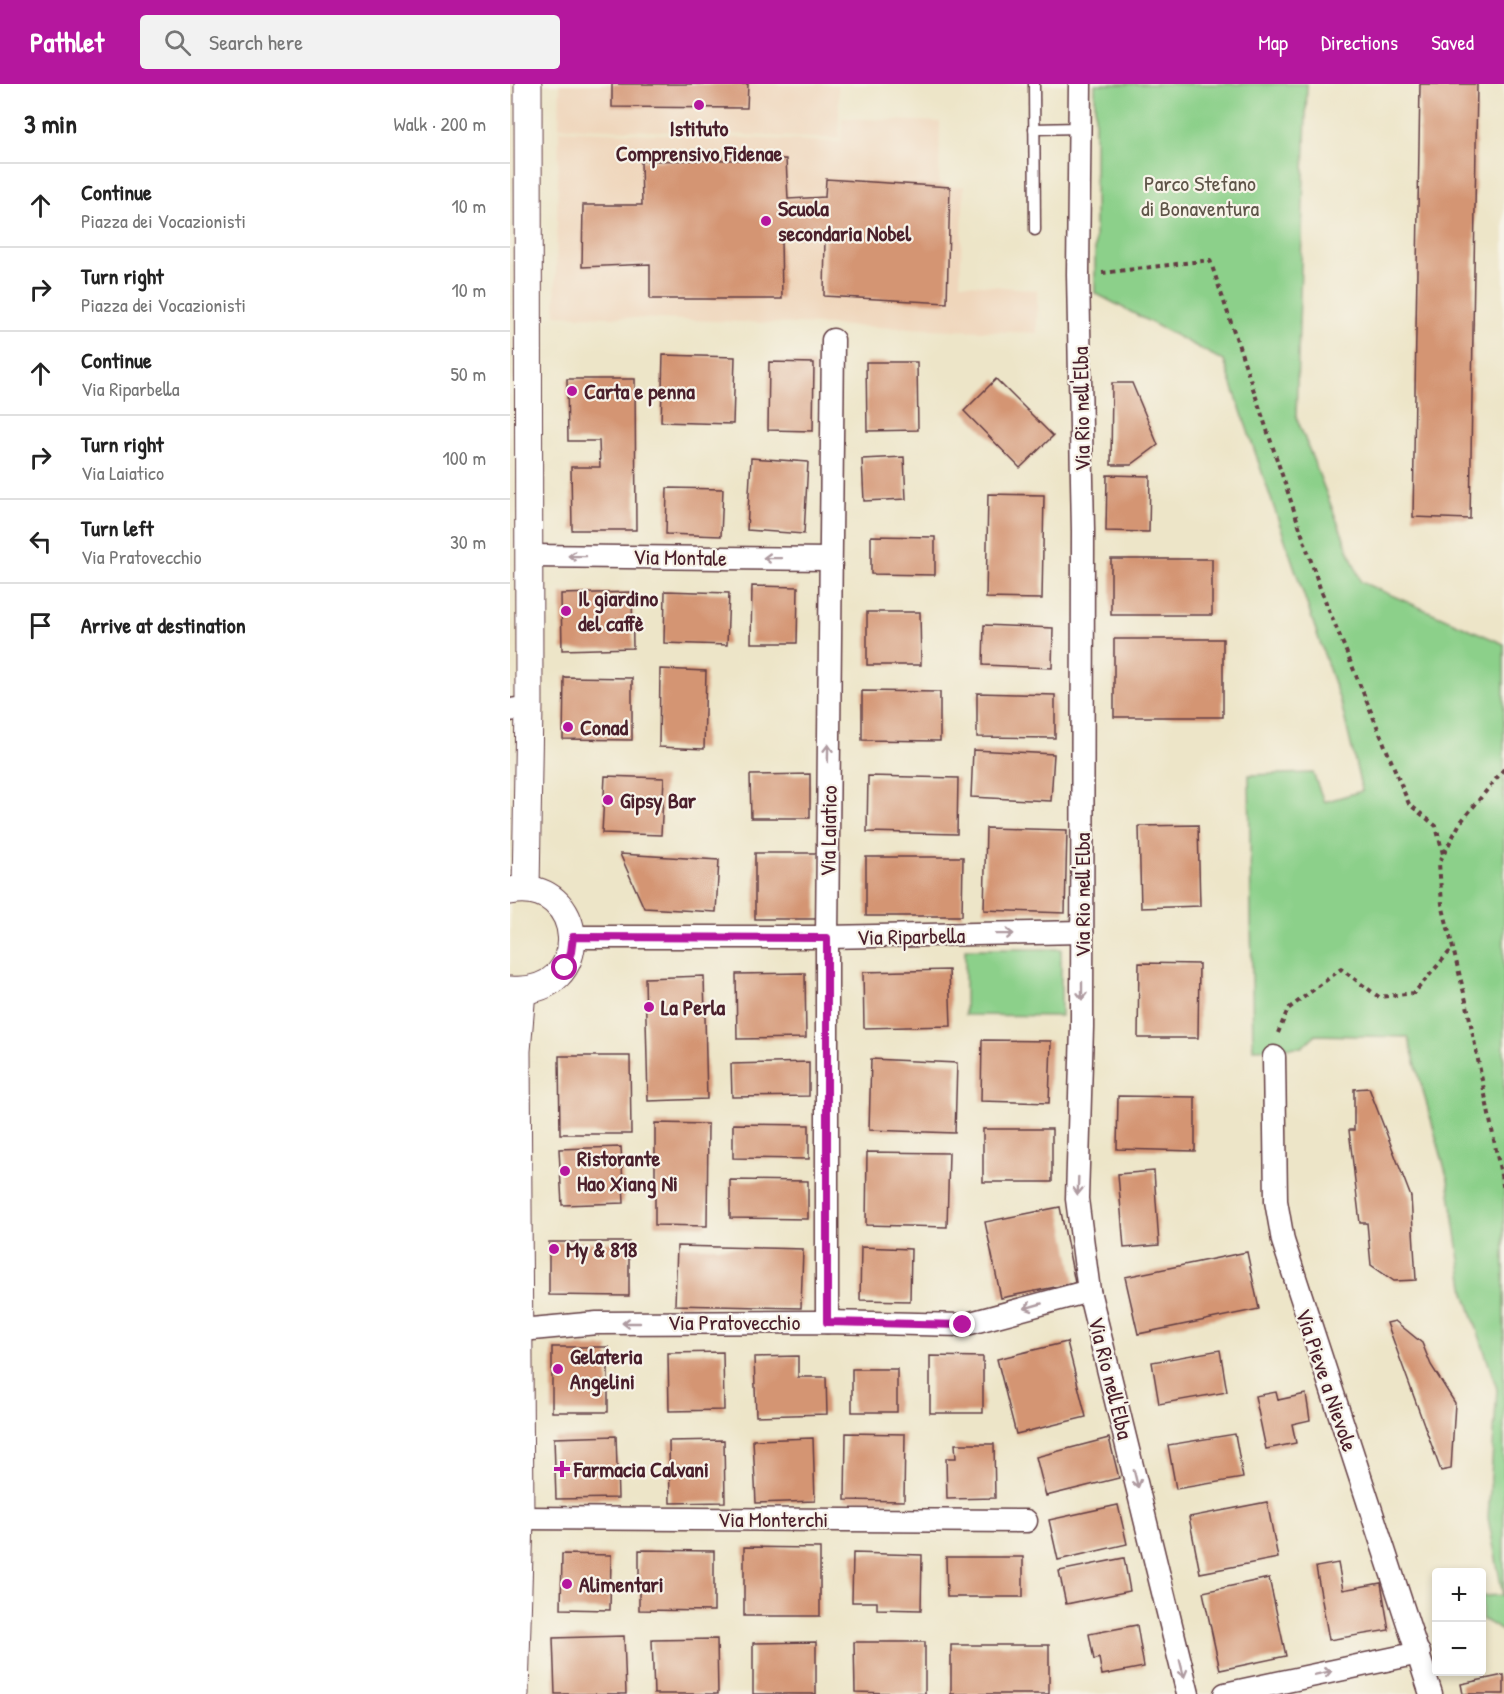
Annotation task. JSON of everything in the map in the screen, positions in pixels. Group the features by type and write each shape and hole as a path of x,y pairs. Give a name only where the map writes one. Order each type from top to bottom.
{"street":[{"path":"515,1694 520,1518 514,1331 516,990 540,988 554,980 565,968 571,952 573,937 569,921 561,907 549,897 518,890 527,839 519,709 529,555 518,141 528,84"},
{"name":"Via Rio nell'Elba","path":"1080,84 1078,274 1083,531 1082,932 1077,1199 1089,1291 1188,1694"},
{"name":"Via Laiatico","path":"827,1322 827,938 833,340"},
{"name":"Via Montale","path":"529,555 830,559"},
{"name":"Via Riparbella","path":"573,937 631,935 827,938 1082,932"},
{"name":"Via Pieve a Nievole","path":"1274,1057 1276,1201 1283,1241 1431,1694"},
{"name":"Via Pratovecchio","path":"514,1331 597,1323 827,1322 963,1325 1089,1291"},
{"name":"Via Monterchi","path":"520,1518 1026,1521"},
{"path":"1225,1694 1419,1653"}],"lane":[{"path":"1034,84 1035,230"},
{"path":"1034,129 1079,128"}],"path":[{"path":"1078,274 1135,271 1210,260 1320,588 1409,804 1436,826 1443,854"},
{"path":"1504,769 1460,823 1439,863 1441,893 1451,949 1467,1005 1504,1190"},
{"path":"1274,1057 1279,1026 1288,1009 1341,969 1379,997 1414,993 1451,949"}],"shaded area":[{"name":"Istituto Comprensivo Fidenae","path":"560,84 838,84 840,139 559,127"},
{"path":"842,118 940,122 939,183 950,187 964,186 960,283 1037,290 1037,333 555,315 559,130 841,142"}],"green space":[{"name":"Parco Stefano di Bonaventura","path":"1095,84 1307,84 1296,416 1361,582 1504,644 1504,1632 1486,1621 1486,1596 1503,1595 1488,1518 1497,1389 1465,1293 1448,1180 1408,1037 1315,1035 1302,1047 1253,1049 1249,775 1313,773 1324,802 1362,791 1342,707 1224,361 1095,293"},
{"path":"965,949 1061,949 1061,1016 965,1015"}],"building":[{"name":"Istituto Comprensivo Fidenae","path":"612,84 748,84 747,108 612,107"},
{"path":"1420,84 1477,84 1470,519 1413,517"},
{"name":"Scuola secondaria Nobel","path":"786,159 788,199 825,197 826,179 950,187 947,303 824,296 825,236 781,238 782,299 650,299 650,264 582,267 583,205 642,205 641,161"},
{"path":"663,355 735,357 733,424 661,422"},
{"path":"769,362 814,363 813,431 768,430"},
{"path":"866,362 917,362 918,430 867,431"},
{"path":"567,379 635,379 636,530 572,530 571,467 600,467 599,441 568,441"},
{"path":"996,379 1053,436 1020,468 964,411"},
{"path":"1112,383 1132,383 1158,445 1131,465 1111,465"},
{"path":"904,457 906,499 864,501 862,459"},
{"path":"751,458 808,462 804,534 747,530"},
{"path":"1107,475 1150,476 1149,532 1106,531"},
{"path":"667,488 723,489 721,536 666,534"},
{"path":"988,494 1044,495 1042,599 986,598"},
{"path":"871,536 935,537 935,575 871,574"},
{"path":"1111,559 1212,559 1212,615 1111,615"},
{"path":"752,586 798,587 797,643 751,643"},
{"path":"665,591 729,593 727,645 664,643"},
{"path":"632,592 633,648 562,650 561,594"},
{"path":"867,612 920,612 921,665 867,665"},
{"path":"984,625 1053,628 1052,668 983,665"},
{"path":"1114,639 1223,639 1223,717 1114,717"},
{"path":"660,669 706,671 704,749 659,747"},
{"path":"564,677 632,678 632,740 563,739"},
{"path":"862,691 940,692 940,741 862,740"},
{"path":"977,693 1055,695 1055,738 977,737"},
{"path":"973,750 1054,754 1051,801 971,797"},
{"path":"810,774 810,818 751,818 750,775"},
{"path":"605,776 664,778 661,835 602,833"},
{"path":"868,776 958,778 957,834 867,832"},
{"path":"1198,825 1200,906 1141,908 1139,826"},
{"path":"986,828 1067,830 1065,913 984,910"},
{"path":"755,853 817,853 817,919 755,919"},
{"path":"620,854 719,860 716,912 644,908"},
{"path":"866,857 963,857 962,916 866,916"},
{"path":"1139,963 1199,964 1198,1038 1138,1038"},
{"path":"949,970 951,1026 864,1028 863,972"},
{"path":"805,973 806,1038 737,1039 736,974"},
{"path":"704,976 707,1099 648,1101 645,978"},
{"path":"982,1040 1051,1041 1049,1103 981,1101"},
{"path":"559,1056 630,1056 631,1134 560,1134"},
{"path":"871,1059 957,1063 955,1133 869,1130"},
{"path":"809,1062 809,1096 732,1097 731,1064"},
{"path":"1369,1088 1411,1197 1416,1280 1394,1281 1371,1265 1367,1223 1360,1223 1349,1130 1354,1130 1354,1089"},
{"path":"1118,1096 1195,1097 1195,1151 1117,1149"},
{"path":"655,1123 708,1124 707,1226 655,1225"},
{"path":"733,1124 809,1125 809,1159 733,1158"},
{"path":"983,1129 1052,1129 1052,1182 983,1182"},
{"path":"621,1147 624,1203 562,1205 559,1149"},
{"path":"867,1152 949,1153 947,1227 866,1225"},
{"path":"1154,1171 1159,1245 1124,1248 1118,1174"},
{"path":"730,1180 808,1181 808,1219 730,1218"},
{"path":"1060,1207 1075,1283 1001,1298 985,1222"},
{"path":"549,1242 629,1242 629,1296 549,1295"},
{"path":"677,1246 803,1249 801,1308 675,1305"},
{"path":"861,1247 911,1249 910,1301 860,1300"},
{"path":"1247,1252 1259,1309 1138,1334 1125,1277"},
{"path":"1395,1321 1422,1343 1431,1365 1455,1403 1451,1469 1441,1471 1387,1323"},
{"path":"1067,1342 1086,1417 1016,1434 997,1359"},
{"path":"552,1347 608,1347 608,1412 552,1412"},
{"path":"1220,1350 1227,1392 1159,1404 1152,1362"},
{"path":"723,1352 724,1410 669,1411 668,1353"},
{"path":"798,1356 798,1377 826,1377 827,1414 756,1416 754,1357"},
{"path":"930,1356 983,1357 983,1413 930,1413"},
{"path":"852,1369 897,1369 897,1412 852,1412"},
{"path":"1276,1392 1278,1400 1306,1394 1310,1420 1292,1424 1296,1443 1266,1449 1255,1396"},
{"path":"846,1433 905,1434 904,1501 845,1500"},
{"path":"1235,1434 1243,1478 1176,1489 1168,1445"},
{"path":"616,1436 618,1498 556,1499 554,1438"},
{"path":"813,1438 815,1501 756,1503 753,1440"},
{"path":"1109,1438 1119,1478 1046,1496 1036,1457"},
{"path":"724,1440 725,1502 670,1503 669,1441"},
{"path":"955,1444 994,1444 995,1498 947,1499 946,1458 956,1458"},
{"path":"1267,1502 1278,1558 1200,1573 1189,1517"},
{"path":"1118,1505 1127,1544 1058,1560 1049,1520"},
{"path":"744,1547 820,1548 820,1616 744,1616"},
{"path":"639,1550 714,1551 714,1611 639,1610"},
{"path":"853,1553 922,1555 921,1610 877,1609 877,1602 852,1602"},
{"path":"562,1554 611,1555 610,1610 561,1609"},
{"path":"946,1557 1023,1557 1023,1597 947,1597"},
{"path":"1124,1558 1130,1591 1066,1604 1059,1571"},
{"path":"1338,1563 1343,1590 1381,1583 1389,1630 1329,1640 1316,1567"},
{"path":"1269,1578 1286,1656 1220,1670 1203,1592"},
{"path":"1137,1625 1144,1667 1102,1675 1099,1658 1094,1660 1089,1634"},
{"path":"624,1636 626,1694 555,1694 553,1638"},
{"path":"717,1639 718,1694 654,1694 652,1640"},
{"path":"816,1642 816,1694 753,1694 753,1643"},
{"path":"854,1642 925,1642 925,1694 855,1692"},
{"path":"951,1645 1049,1645 1049,1694 951,1694"},
{"path":"1504,1675 1504,1694 1463,1694 1461,1684"}],"place":[{"name":"Istituto Comprensivo Fidenae","path":"699,105"},
{"name":"Scuola secondaria Nobel","path":"766,221"},
{"name":"Carta e penna","path":"572,391"},
{"name":"Il giardino del caffè","path":"566,611"},
{"name":"Conad","path":"568,727"},
{"name":"Gipsy Bar","path":"608,800"},
{"name":"La Perla","path":"649,1007"},
{"name":"Ristorante Hao Xiang Ni","path":"565,1171"},
{"name":"My & 818","path":"554,1249"},
{"name":"Gelateria Angelini","path":"558,1369"},
{"name":"Farmacia Calvani","path":"562,1469"},
{"name":"Alimentari","path":"567,1584"}],"route":[{"path":"565,968 571,952 573,937 631,935 827,938 827,1322 963,1325"}]}
